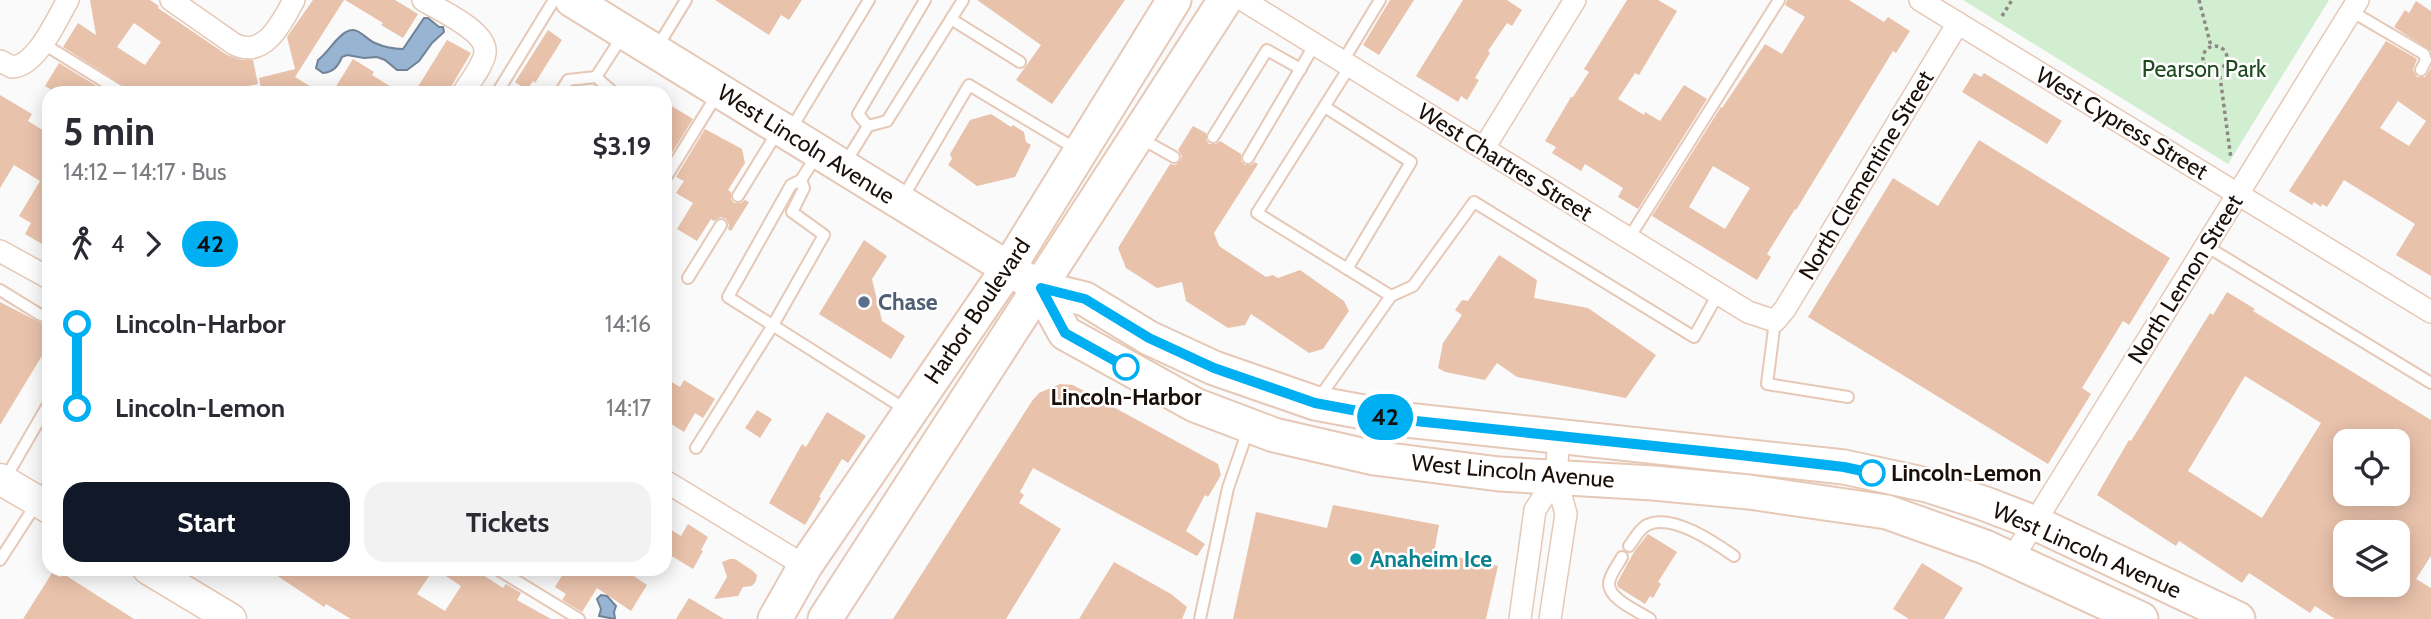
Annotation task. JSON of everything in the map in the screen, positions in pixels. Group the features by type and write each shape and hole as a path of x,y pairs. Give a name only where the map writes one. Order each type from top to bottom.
{"main road":[{"name":"West Lincoln Avenue","path":"572,0 1041,288 1085,299 1149,338 1214,368 1315,403 1406,420 1844,467 1927,485 2035,523 2238,619"},
{"name":"Harbor Boulevard","path":"775,619 804,566 1009,267 1174,0"},
{"name":"Harbor Boulevard","path":"825,619 1225,0"},
{"name":"West Lincoln Avenue","path":"1041,288 1065,333 1195,405 1249,427 1321,447 1374,457 1499,474 1749,492 1887,512 1985,547 2141,619"},
{"path":"2,480 42,496"},
{"path":"159,576 227,618"}],"street":[{"path":"0,61 12,67 23,65 31,59 68,0"},
{"path":"171,0 234,44 245,47 264,42 273,35 294,0"},
{"name":"West Chartres Street","path":"1243,0 1718,294 1748,312 1772,321"},
{"path":"1484,148 1575,0"},
{"name":"West Cypress Street","path":"1920,0 2431,312"},
{"path":"439,2 471,29 485,47 482,61 467,86"},
{"name":"North Lemon Street","path":"2012,559 2355,5"},
{"name":"North Clementine Street","path":"1772,321 1785,309 1958,23"},
{"path":"0,251 42,274"},
{"path":"1550,619 1566,514 1556,477 1559,436"},
{"path":"1520,619 1535,510 1556,477"},
{"path":"672,485 804,566"}],"lane":[{"path":"501,86 555,0"},
{"path":"654,52 686,0"},
{"path":"738,196 784,131 869,0"},
{"path":"868,126 858,114 925,0"},
{"path":"910,412 728,297 791,185 830,160 868,126 887,121 963,0"},
{"path":"1380,0 1325,107 1257,213 1391,296"},
{"path":"1629,238 1779,0"},
{"path":"2355,5 2424,54 2427,60 2421,69"},
{"path":"951,19 1020,62"},
{"path":"596,77 624,33"},
{"path":"42,43 112,86"},
{"path":"1248,158 1315,44"},
{"path":"1213,138 1267,50 1301,69"},
{"path":"564,86 568,80 596,77 606,86"},
{"path":"572,86 576,79"},
{"path":"901,202 969,85 1080,152"},
{"path":"672,167 719,90"},
{"path":"1325,107 1411,162 1347,269"},
{"path":"1138,136 1174,157"},
{"path":"696,449 773,325 824,235 792,212 804,188 801,180"},
{"path":"1315,403 1391,296 1413,286 1474,202 1694,337 1718,294"},
{"path":"688,278 721,225"},
{"path":"2206,246 2431,383"},
{"path":"0,290 42,315"},
{"path":"1772,321 1767,384 1848,397"},
{"path":"2,480 42,414"},
{"path":"1200,619 1228,488 1249,427"},
{"path":"0,560 42,501"},
{"path":"1629,546 1644,526 1656,522 1692,530 1734,556"},
{"path":"1622,557 1610,579 1609,586 1613,595 1650,619"},
{"path":"508,576 579,619"}],"path":[{"path":"2002,16 2012,0"},
{"path":"2199,0 2211,46"},
{"path":"2211,46 2220,47 2226,52 2226,63 2219,69 2212,69 2204,62 2205,51 2211,46"},
{"path":"2219,69 2231,159"}],"green space":[{"name":"Pearson Park","path":"1963,0 2329,0 2228,164"}],"water":[{"path":"424,18 443,27 444,32 419,61 407,70 397,70 377,57 347,55 342,57 333,70 323,73 316,68 318,60 350,30 358,31 371,41 389,48 403,49"},
{"path":"601,595 607,596 616,606 615,619 599,616 601,609 597,599"}],"building":[{"path":"90,0 150,0 227,55 253,60 258,84 124,86 63,47 78,23 96,35","holes":["134,23 161,42 145,65 117,47"]},
{"path":"313,0 344,0 295,77 310,86 261,86 259,78 295,69 287,37"},
{"path":"345,0 395,0 418,14 403,38"},
{"path":"715,0 802,0 789,20 781,15 769,35"},
{"path":"977,0 1125,0 1052,104 1016,80 1041,45"},
{"path":"1390,0 1414,0 1379,55 1363,45"},
{"path":"1463,0 1507,0 1522,10 1512,26 1507,23 1488,51 1490,53 1475,78 1479,80 1467,100 1461,96 1458,102 1416,76"},
{"path":"1627,0 1658,0 1677,11 1639,75 1635,73 1618,99 1644,115 1645,112 1660,121 1684,85 1707,99 1638,209 1618,197 1623,188 1585,164 1581,171 1552,153 1556,147 1545,141 1589,72 1584,69"},
{"path":"1787,0 1849,0 1884,22 1888,17 1910,31 1896,53 1893,51 1767,254 1771,257 1757,280 1652,216 1721,107 1765,44 1782,54 1805,17 1785,5","holes":["1713,166 1750,188 1725,229 1689,207"]},
{"path":"2416,1 2431,11 2431,51 2394,27 2405,10 2409,13"},
{"path":"548,30 562,40 535,83 533,81 530,86 521,86 515,82"},
{"path":"447,40 471,53 451,86 418,86"},
{"path":"2386,41 2417,59 2413,70 2417,77 2425,77 2431,68 2431,276 2396,255 2415,224 2344,180 2327,207 2322,204 2321,207 2314,202 2312,205 2289,191","holes":["2398,101 2426,121 2409,146 2380,128"]},
{"path":"353,59 390,86 336,86"},
{"path":"59,63 97,86 45,86"},
{"path":"1974,73 1981,77 1984,73 2062,121 2047,144 1962,92"},
{"path":"0,95 32,114 28,121 42,130 42,244 25,234 31,223 19,216 40,181 14,165 0,188"},
{"path":"672,106 693,119 672,153"},
{"path":"991,114 1024,132 1026,142 1031,145 1015,177 977,186 948,165 952,159 950,154 970,120"},
{"path":"1193,126 1206,133 1209,144 1220,141 1241,154 1241,161 1245,165 1255,162 1258,164 1214,233 1219,246 1266,277 1273,275 1278,278 1300,270 1344,301 1349,311 1323,349 1309,353 1251,314 1245,325 1228,328 1186,301 1182,282 1157,288 1126,268 1118,248 1170,164 1175,165 1180,161 1182,156 1178,150"},
{"path":"705,129 742,149 745,163 728,190 734,203 745,200 749,202 731,231 726,219 711,219 697,241 677,229 693,203 676,193 684,181 676,177"},
{"path":"1979,140 2170,258 2129,325 2123,321 2082,388 2091,394 2048,464 1808,317 1893,178 1938,206"},
{"path":"864,240 887,256 872,279 882,321 905,336 891,359 819,314"},
{"path":"1499,255 1537,280 1534,298 1588,308 1656,355 1626,398 1517,377 1497,363 1485,380 1445,372 1438,368 1443,343 1462,315 1455,310 1462,300 1468,301"},
{"path":"2227,292 2255,309 2253,311 2431,420 2431,556 2416,579 2431,588 2431,619 2335,619 2315,606 2310,613 2249,573 2242,583 2179,541 2176,546 2097,495 2210,313 2213,315","holes":["2245,376 2321,423 2262,518 2188,471"]},
{"path":"0,302 42,323 42,356 0,425"},
{"path":"684,380 715,399 703,418 695,413 684,432 672,424 672,382 680,387"},
{"path":"1060,384 1073,385 1218,464 1221,475 1208,497 1205,495 1186,531 1205,544 1197,556 1033,468 1020,492 1024,495 1019,503 1061,529 1006,619 893,619 1032,401 1039,393"},
{"path":"757,410 772,419 760,438 745,428"},
{"path":"827,412 866,436 848,463 842,459 805,525 769,503 802,444 806,447"},
{"name":"Anaheim Ice","path":"1333,505 1439,525 1434,552 1498,566 1486,619 1233,619 1256,512 1327,528"},
{"path":"688,524 708,537 693,569 672,556 672,530 681,536"},
{"path":"1648,534 1677,552 1658,582 1661,584 1653,598 1650,596 1645,604 1618,587 1617,583 1634,552"},
{"path":"735,559 753,571 757,575 756,581 752,586 743,587 738,596 714,599 727,577 722,562"},
{"path":"1114,562 1171,594 1187,607 1182,619 1079,619"},
{"path":"1922,563 1963,588 1944,619 1909,619 1893,609"},
{"path":"50,576 67,576 134,619 23,619"},
{"path":"278,576 429,576 417,594 445,611 461,586 446,576 485,576 503,588 506,584 521,593 517,600 551,619 351,619 326,604 324,607"},
{"path":"562,576 634,576 647,585 631,611 597,588 582,612 562,600 566,594 555,587"},
{"path":"689,598 724,619 676,619"}],"bus line":[{"name":"42","path":"1126,367 1065,333 1041,288 1085,299 1149,338 1214,368 1315,403 1353,412 1505,432 1844,467 1872,473"}],"place":[{"name":"Chase","path":"864,302"},
{"name":"Lincoln-Harbor","path":"1126,367"},
{"name":"Lincoln-Lemon","path":"1872,473"},
{"name":"Anaheim Ice","path":"1356,559"}]}
